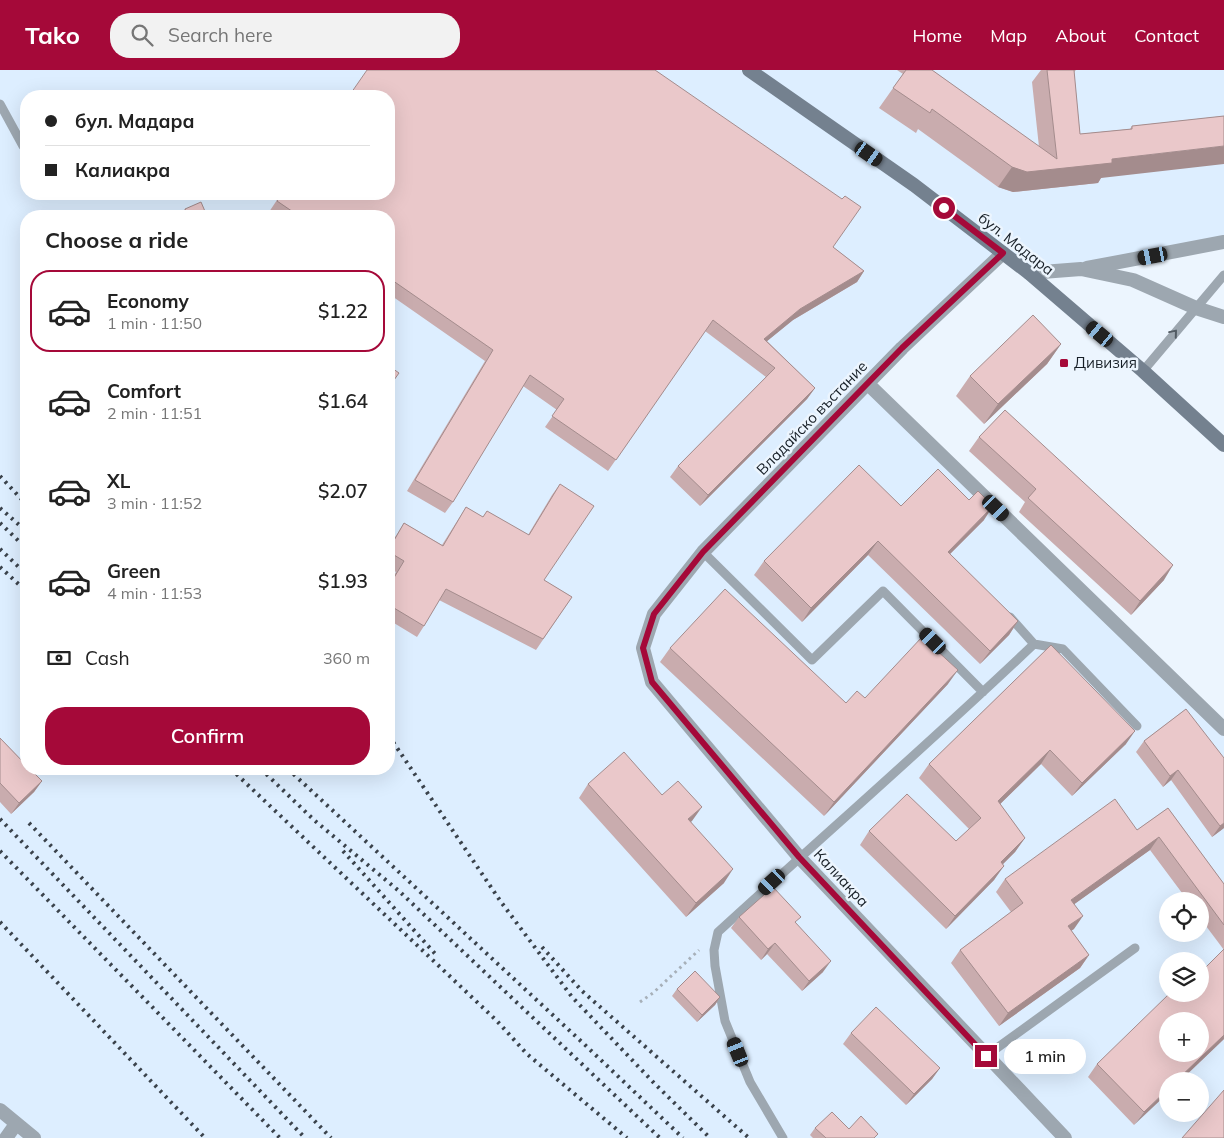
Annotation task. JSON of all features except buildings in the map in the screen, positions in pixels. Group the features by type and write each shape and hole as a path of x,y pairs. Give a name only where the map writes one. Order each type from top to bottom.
{"main road":[{"name":"бул. Мадара","path":"749,70 914,185 1029,273 1143,371 1224,445"}],"street":[{"path":"1029,273 1082,269 1224,242"},
{"name":"Владайско въстание","path":"654,614 703,552 902,348 1003,253"},
{"path":"1082,269 1133,280 1196,308 1224,316"},
{"path":"868,384 1224,729"},
{"name":"Калиакра","path":"654,614 643,648 652,682 799,857 1065,1138"},
{"path":"0,1110 34,1138"},
{"path":"6,1138 16,1124"}],"lane":[{"path":"0,104 20,141"},
{"path":"1143,371 1224,275"},
{"path":"703,552 812,660 883,591 984,692"},
{"path":"1003,610 1034,644 1063,649 1137,726"},
{"path":"782,1138 750,1082 725,1021 715,966 714,950 718,932 984,692 1034,644"},
{"path":"986,1056 1135,948"}],"path":[{"path":"640,1002 653,993 718,932"}],"shaded area":[{"path":"0,70 1224,70 1224,242 1029,273 1003,253 868,384 1224,729 1224,1138 0,1138"}],"railway":[{"path":"0,476 20,498"},
{"path":"0,508 20,526"},
{"path":"0,523 20,542"},
{"path":"0,549 20,568"},
{"path":"0,567 20,585"},
{"path":"395,745 501,902 572,997 655,1084 710,1138"},
{"path":"237,775 497,1021 527,1054 627,1138"},
{"path":"267,775 314,820 399,891 660,1138"},
{"path":"294,775 683,1138"},
{"path":"0,819 305,1138"},
{"path":"29,823 331,1138"},
{"path":"0,851 280,1138"},
{"path":"343,851 438,957"},
{"path":"0,922 205,1138"},
{"path":"542,947 582,991 749,1138"}],"place":[{"name":"Дивизия","path":"1064,363"}],"route":[{"path":"944,208 1003,253 902,348 703,552 654,614 643,648 652,682 799,857 986,1056"}]}
